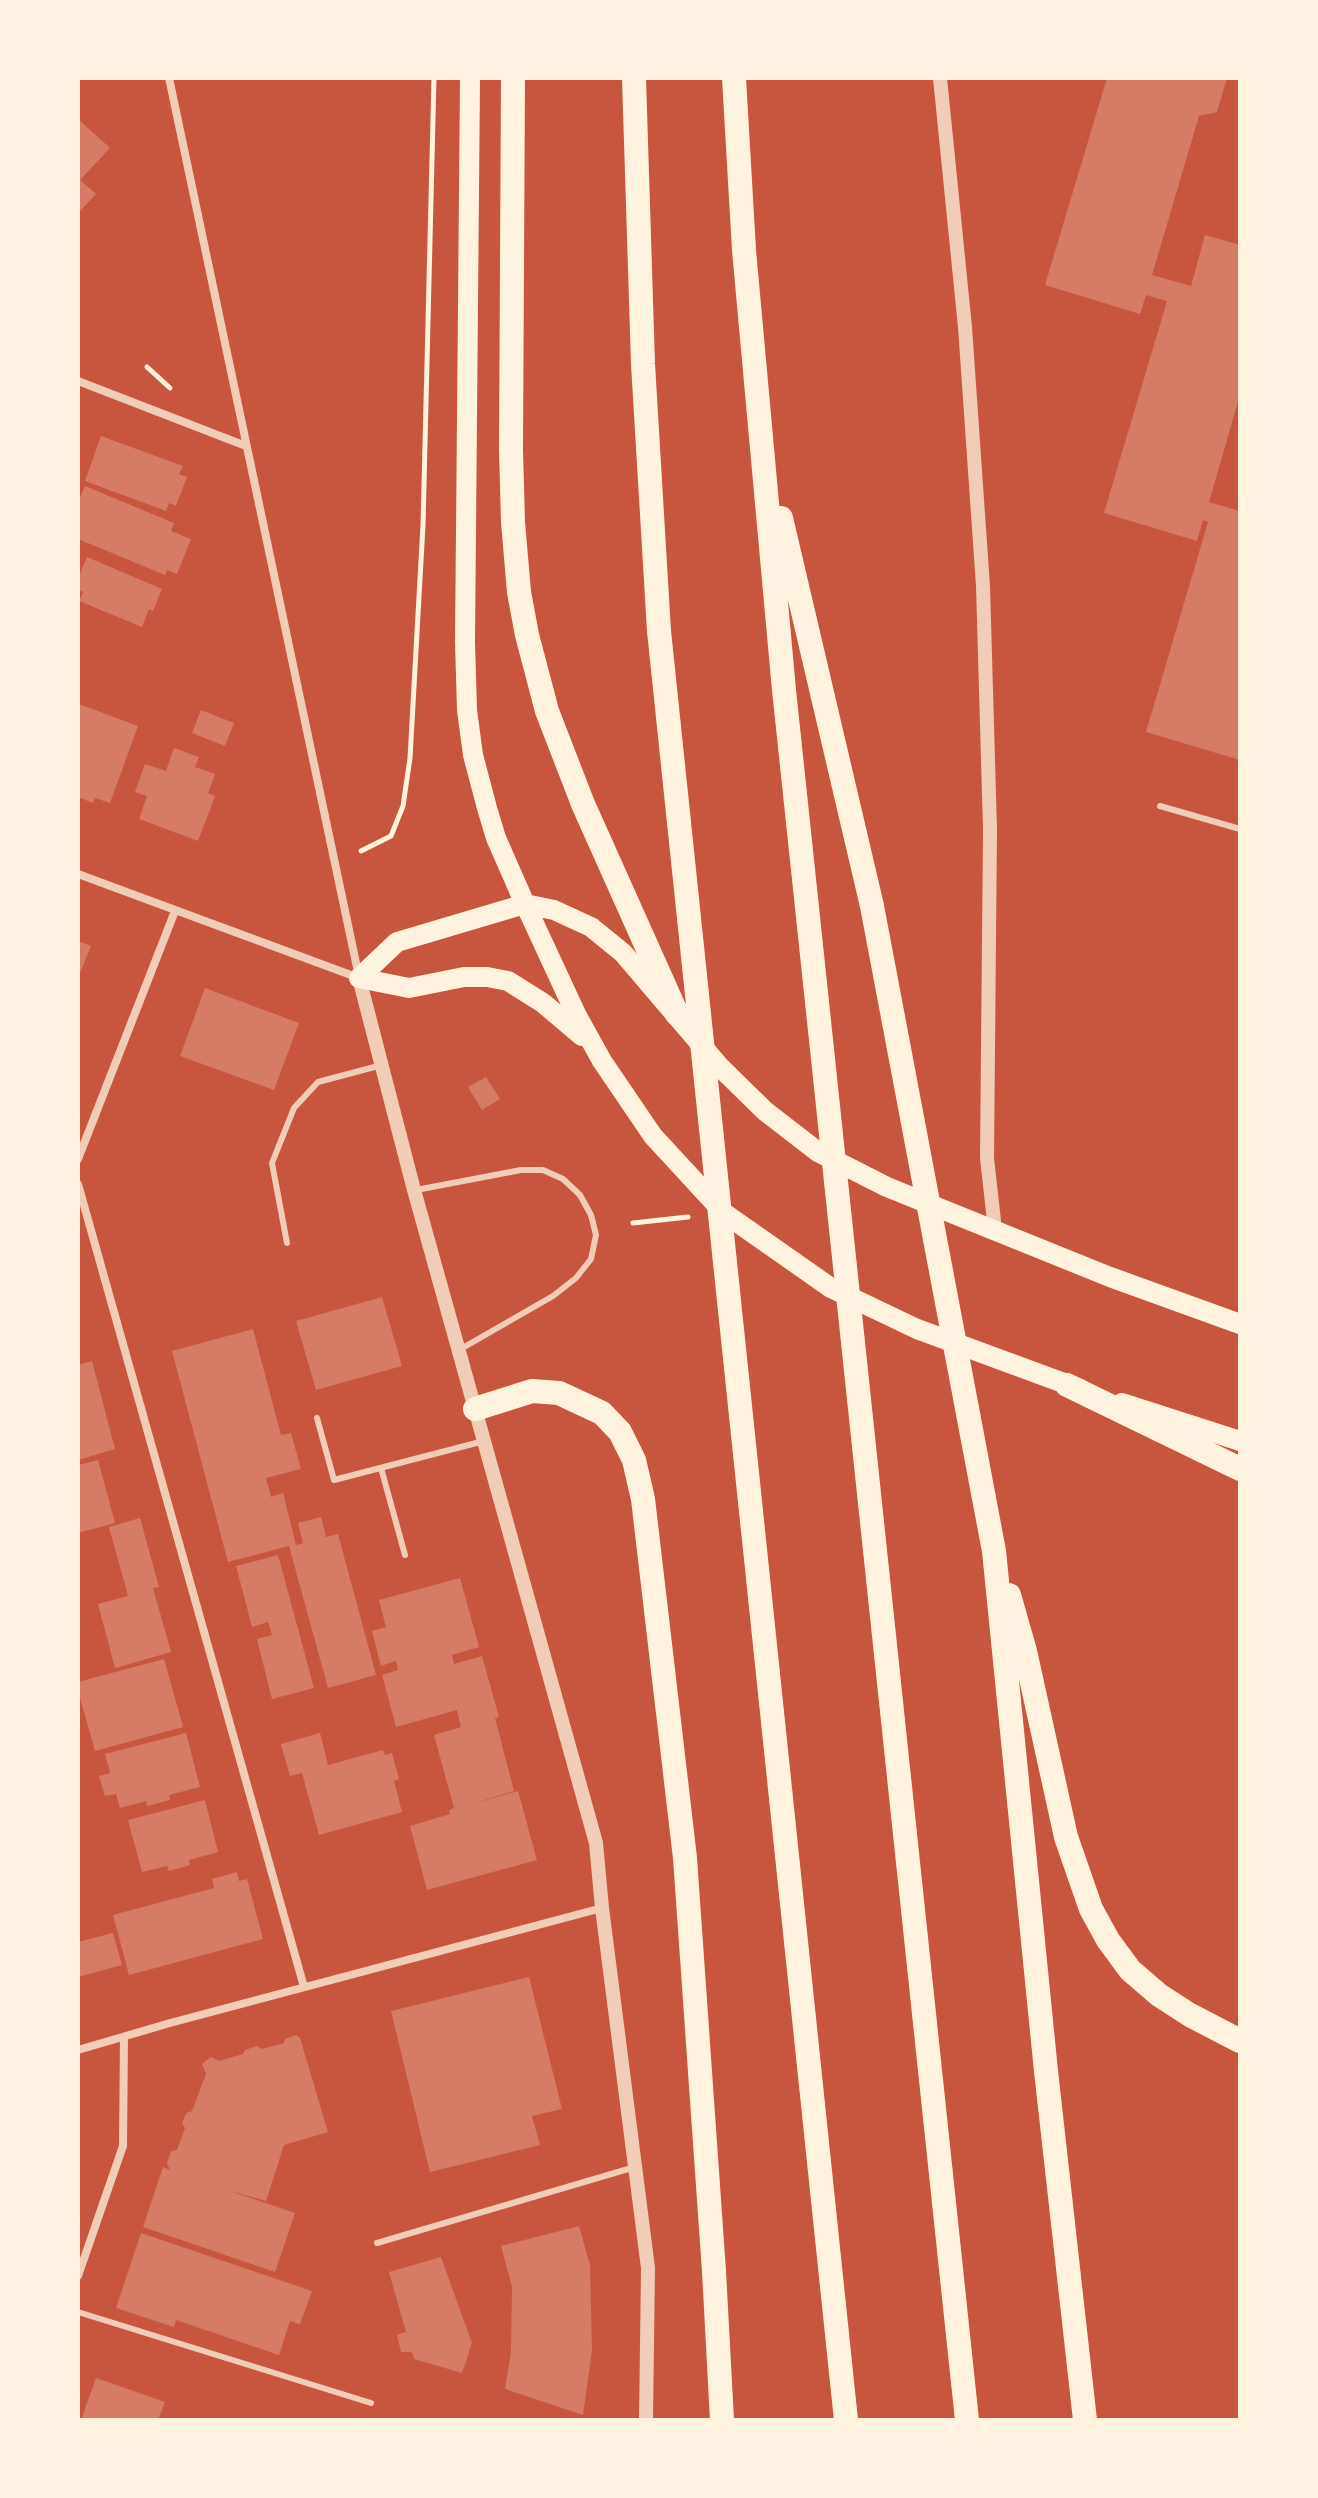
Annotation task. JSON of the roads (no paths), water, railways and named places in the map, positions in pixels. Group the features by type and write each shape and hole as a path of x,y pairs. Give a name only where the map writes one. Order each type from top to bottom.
{"highway":[{"path":"513,78 511,450 513,522 522,607 547,711 583,804 677,1014"},
{"path":"634,78 640,307 657,602 846,2420"},
{"path":"734,78 759,426 967,2420"},
{"path":"759,426 872,906 994,1551 1040,2016 1085,2420"},
{"path":"1067,1385 1240,1469"},
{"path":"475,1409 532,1391 559,1393 602,1413 620,1432 634,1460 643,1499 685,1858 722,2420"},
{"path":"994,1551 1025,1651 1066,1837 1091,1909 1130,1970 1180,2008 1240,2041"}],"main road":[{"path":"470,78 465,631 466,698 471,743 496,838 593,1045 653,1136 724,1213 831,1288 917,1329 1067,1385 1240,1441"},
{"path":"359,978 397,942 525,904 554,910 591,927 623,953 720,1067 765,1111 818,1152 887,1187 1110,1277 1240,1324"},
{"path":"359,978 409,988 464,977 508,981 543,1003 593,1045"}],"street":[{"path":"169,78 359,978 414,1190 596,1843 648,2268 646,2420"},
{"path":"940,78 965,327 983,586 990,829 987,1158 995,1230"},
{"path":"78,381 246,446"},
{"path":"78,874 359,978"},
{"path":"78,1159 175,911"},
{"path":"78,1184 304,1987"},
{"path":"78,2050 602,1908"},
{"path":"78,2276 123,2146 124,2037"}],"lane":[{"path":"1160,806 1240,829"},
{"path":"287,1243 272,1163 294,1108 318,1082 382,1065"},
{"path":"414,1190 521,1170 543,1170 563,1179 580,1195 591,1215 596,1235 591,1259 576,1278 553,1296 459,1350"},
{"path":"317,1418 334,1480 484,1441"},
{"path":"381,1468 405,1555"},
{"path":"377,2243 635,2167"},
{"path":"78,2312 371,2403"}]}
